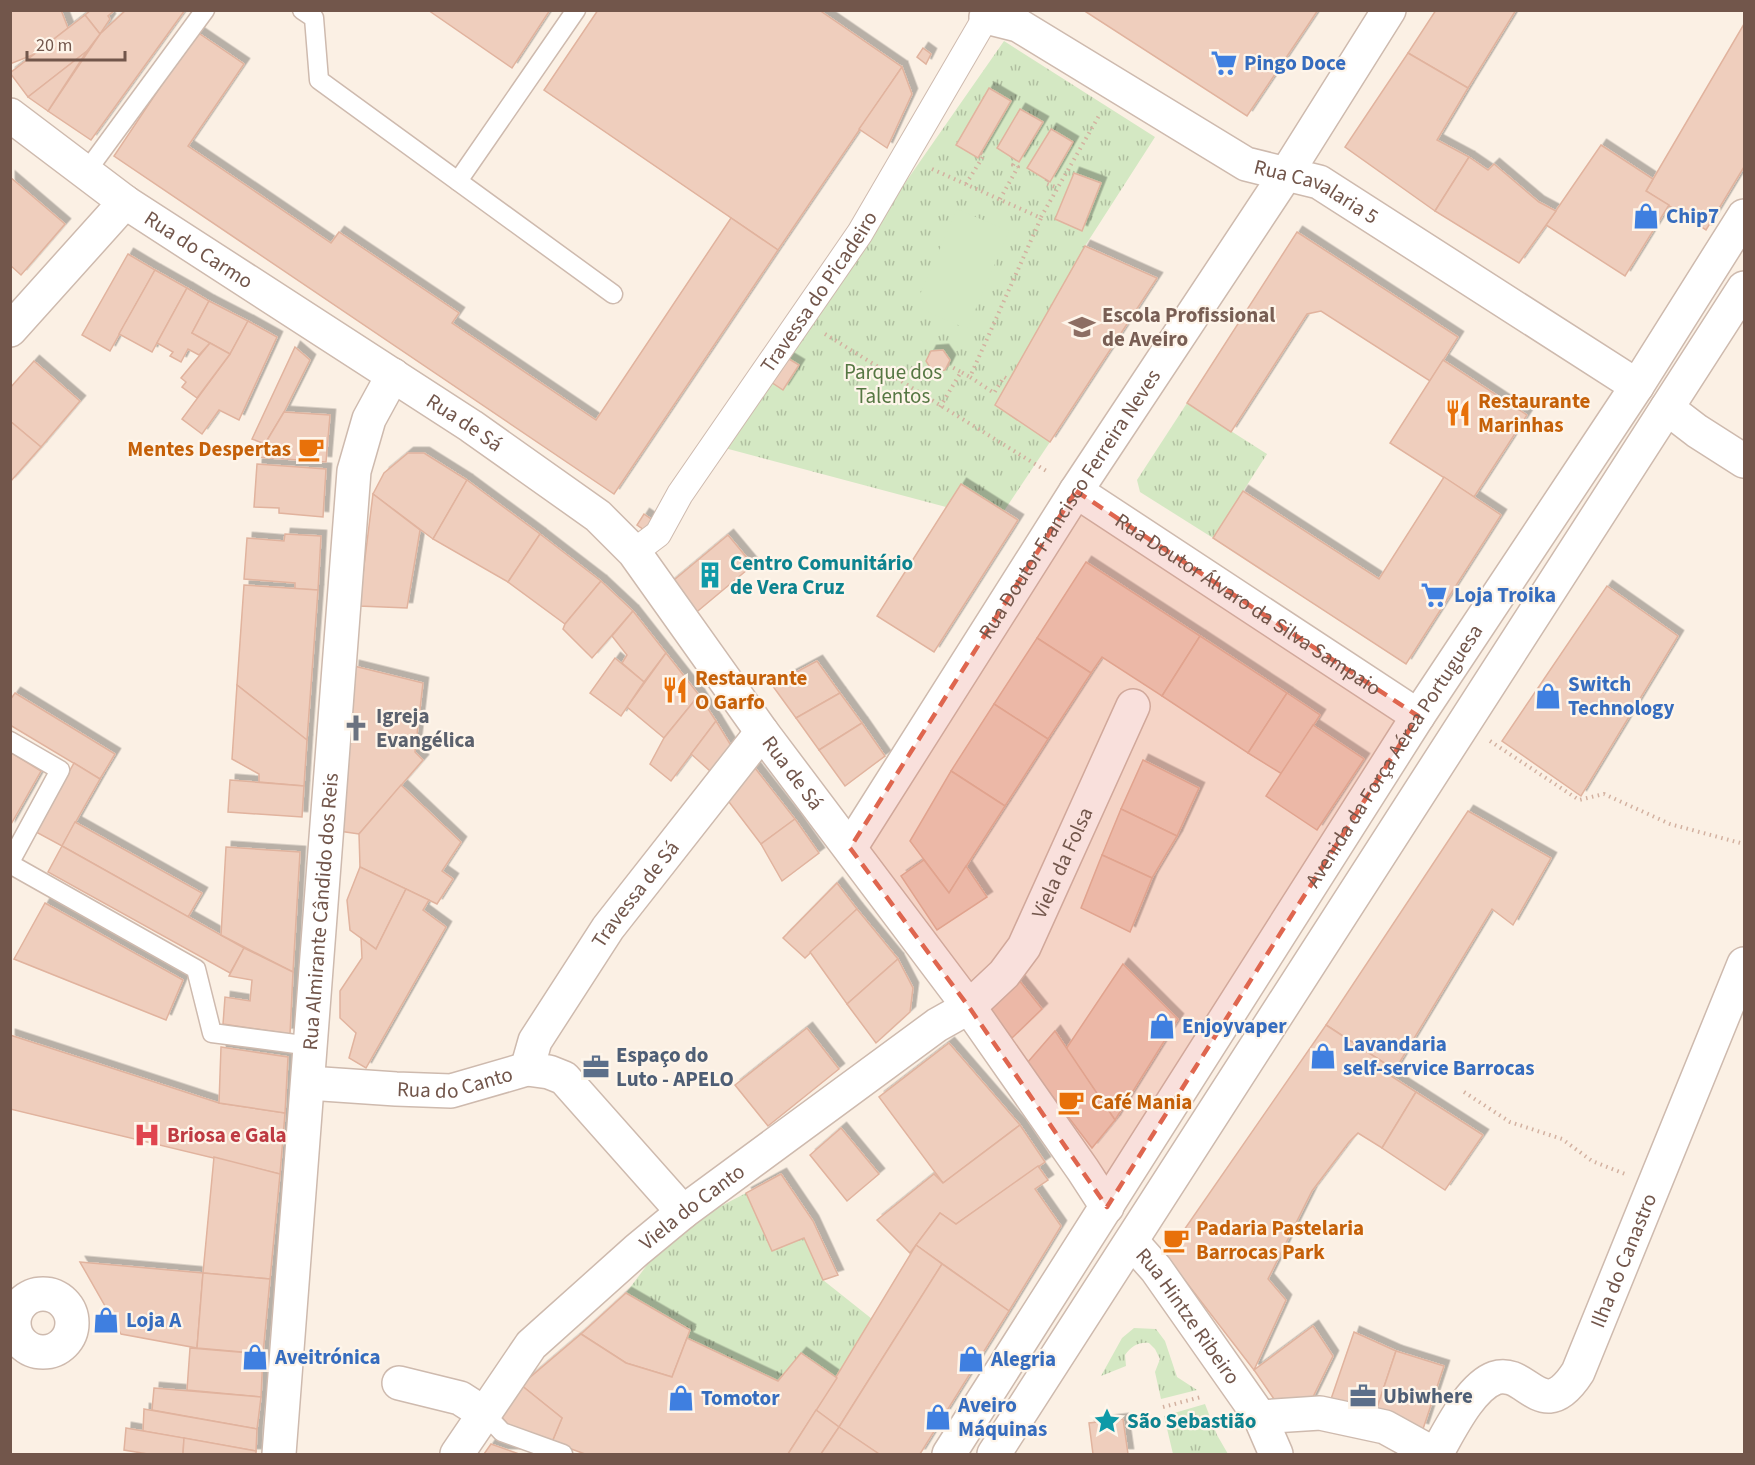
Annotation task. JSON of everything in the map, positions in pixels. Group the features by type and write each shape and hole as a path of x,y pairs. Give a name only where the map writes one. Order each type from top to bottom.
{"street":[{"name":"Rua Doutor Francisco Ferreira Neves","path":"850,848 1076,491 1287,174 1389,10"},
{"name":"Rua Cavalaria 5","path":"986,17 1018,25 1245,164 1319,182 1637,386"},
{"name":"Travessa do Picadeiro","path":"634,552 658,534 680,494 860,233 986,17"},
{"name":"Rua do Carmo","path":"10,115 125,201 393,375"},
{"path":"10,330 125,201"},
{"name":"Avenida da Força Aérea Portuguesa","path":"949,1455 1418,716 1637,386 1744,216"},
{"name":"Avenida da Força Aérea Portuguesa","path":"994,1455 1744,288"},
{"name":"Rua de Sá","path":"393,375 471,426 598,516 634,552 762,732 969,1006 1107,1207"},
{"name":"Rua Almirante Cândido dos Reis","path":"279,1455 354,471 369,419 393,375"},
{"path":"1667,408 1697,431 1744,461"},
{"name":"Rua Doutor Álvaro da Silva Sampaio","path":"1076,491 1418,716"},
{"name":"Viela da Folsa","path":"969,1006 1004,974 1024,947 1133,706"},
{"name":"Travessa de Sá","path":"527,1069 535,1041 608,928 762,732"},
{"path":"1362,804 1364,822 1380,832 1396,830"},
{"path":"1320,871 1339,871 1349,879 1352,899"},
{"name":"Ilha do Canastro","path":"1435,1455 1470,1399 1494,1378 1507,1376 1544,1396 1560,1393 1570,1385 1578,1372 1744,964"},
{"name":"Viela do Canto","path":"457,1455 531,1345 637,1250 683,1212 937,1025 969,1006"},
{"name":"Rua do Canto","path":"308,1083 451,1091 527,1069 549,1072 564,1078 683,1212"},
{"name":"Rua Hintze Ribeiro","path":"1107,1207 1132,1242 1156,1269 1260,1417 1276,1455"},
{"path":"399,1383 460,1398 485,1414"},
{"path":"1260,1417 1320,1413 1384,1427 1435,1455"}],"lane":[{"path":"86,172 205,10"},
{"path":"302,10 314,18 319,80 613,294"},
{"path":"458,181 576,10"},
{"path":"10,741 60,770 10,863 196,969 212,1033 311,1047"},
{"path":"485,1414 502,1432 563,1455"}],"path":[{"path":"970,377 1041,218 1116,85"},
{"path":"966,184 984,155 981,153"},
{"path":"904,157 1041,218"},
{"path":"1000,199 1018,167 1013,165 1016,160"},
{"path":"1047,180 1045,183 1058,188"},
{"path":"801,319 1076,491"},
{"path":"948,365 994,393 1004,377 1010,380"},
{"path":"940,407 961,372"},
{"path":"1464,724 1580,800 1604,794 1670,824 1744,844"},
{"path":"1464,1092 1510,1122 1562,1140 1592,1161 1654,1186"},
{"path":"1163,1407 1201,1397"}],"highlighted area":[{"path":"1076,491 1418,716 1107,1207 969,1007 850,848"}],"green space":[{"name":"Parque dos Talentos","path":"1004,41 1155,137 1085,246 995,405 1050,442 1004,511 961,484 946,507 721,447"},
{"path":"957,209 1009,231 967,329 915,306"},
{"path":"1187,403 1267,454 1213,538 1140,492 1137,480"},
{"path":"746,1193 772,1251 804,1238 823,1280 872,1319 837,1378 801,1353 778,1381 687,1338 690,1329 626,1293 662,1245 706,1214"},
{"path":"1134,1328 1156,1329 1165,1341 1177,1377 1197,1390 1161,1399 1155,1372 1160,1359 1149,1343 1138,1344 1130,1349 1125,1355 1126,1366 1101,1376 1122,1338"},
{"path":"1205,1404 1217,1435 1228,1454 1173,1454 1164,1416"}],"building":[{"path":"10,10 61,10 68,28 35,54 10,64"},
{"path":"91,10 115,10 108,16 110,19 100,34 85,15"},
{"path":"126,10 185,10 91,140 48,111 100,34"},
{"path":"428,10 550,10 512,68"},
{"path":"598,10 819,10 902,67 778,250 544,90"},
{"name":"Pingo Doce","path":"1083,10 1318,10 1247,116"},
{"path":"1436,10 1516,10 1468,88 1408,53"},
{"path":"85,15 100,34 87,51 28,97 10,73"},
{"path":"1744,24 1744,167 1706,230 1646,191"},
{"path":"197,32 244,64 188,146 331,243 339,232 459,313 452,323 596,420 731,218 778,250 614,494 114,156"},
{"path":"923,48 931,54 926,64 917,57"},
{"path":"87,51 48,111 28,97"},
{"path":"1408,53 1468,88 1437,140 1469,157 1435,211 1345,147"},
{"path":"902,67 912,94 887,148 859,129"},
{"path":"989,88 1011,101 978,158 956,145"},
{"path":"1020,109 1043,122 1019,162 997,148"},
{"path":"1051,129 1073,142 1050,182 1027,168"},
{"path":"1601,145 1653,179 1646,191 1669,205 1625,276 1546,225"},
{"path":"1469,157 1488,170 1494,164 1539,202 1556,211 1519,263 1435,211"},
{"path":"1074,173 1101,183 1082,231 1055,219"},
{"path":"10,177 65,224 21,275 10,265"},
{"path":"1297,232 1458,337 1430,381 1321,311 1307,314 1231,432 1187,403"},
{"name":"Escola Profissional de Aveiro","path":"1085,246 1157,278 1050,442 995,405"},
{"path":"128,254 155,270 110,351 82,335"},
{"path":"155,270 187,288 152,352 119,334"},
{"path":"187,288 209,301 192,333 210,343 199,355 188,349 181,362 170,356 173,352 157,343"},
{"path":"209,301 248,321 230,354 192,333"},
{"path":"248,321 277,337 239,420 219,410 202,434 182,419 230,354"},
{"path":"210,343 230,354 197,398 182,387 186,382 181,378"},
{"path":"295,347 310,360 265,444 252,439"},
{"path":"943,350 950,360 945,370 932,371 926,361 931,351"},
{"path":"784,356 799,365 783,390 768,380"},
{"path":"1443,360 1527,415 1474,497 1390,443"},
{"path":"34,361 80,401 41,447 10,421 10,388"},
{"path":"284,412 330,415 326,462 257,457"},
{"path":"10,421 41,447 10,482"},
{"path":"408,453 424,453 467,480 433,539 373,494 384,473"},
{"path":"257,464 326,469 323,517 279,513 279,508 254,507"},
{"path":"1444,477 1501,515 1406,664 1213,538 1243,491 1379,579"},
{"path":"467,480 540,534 508,582 433,539"},
{"path":"961,484 1018,520 934,652 877,616"},
{"path":"373,494 420,530 407,608 359,606"},
{"path":"644,514 654,521 647,532 637,525"},
{"path":"285,534 321,536 318,590 295,589 295,583 244,579 247,538 284,541"},
{"path":"540,534 601,581 565,624 508,582"},
{"name":"Centro Comunitário de Vera Cruz","path":"728,535 753,565 693,615 668,585"},
{"path":"1086,562 1200,636 1162,696 1102,657 1091,673 1037,638"},
{"path":"601,581 633,611 592,658 563,629"},
{"path":"244,585 318,590 307,740 237,685"},
{"path":"1607,586 1678,636 1581,796 1502,741"},
{"path":"633,611 666,653 644,682 622,663 627,655 612,636"},
{"path":"1200,636 1287,693 1248,753 1162,696"},
{"path":"1037,638 1091,673 1048,739 994,704"},
{"path":"666,653 699,695 664,738 627,707"},
{"path":"615,658 644,682 621,716 590,693"},
{"path":"817,661 840,693 796,718 772,685"},
{"path":"354,666 423,683 415,752 423,760 359,834 339,831"},
{"path":"237,685 307,740 304,786 259,782 259,774 232,759"},
{"path":"15,693 115,754 100,779 10,725 10,700"},
{"path":"840,693 862,723 819,750 796,718"},
{"path":"1287,693 1320,715 1282,774 1248,753"},
{"path":"699,695 716,721 671,781 650,764 664,738"},
{"path":"994,704 1048,739 1005,806 951,771"},
{"path":"716,721 735,752 718,778 691,754"},
{"path":"862,723 885,756 845,786 819,750"},
{"path":"1313,725 1364,759 1317,830 1266,796"},
{"path":"10,752 41,771 10,826"},
{"path":"1143,760 1199,788 1177,836 1121,809"},
{"path":"74,763 100,779 62,846 36,832"},
{"path":"751,763 795,819 761,844 726,798"},
{"path":"951,771 1005,806 949,893 910,841"},
{"path":"230,780 304,786 302,817 228,812"},
{"path":"401,785 461,842 442,871 453,879 437,904 360,867 359,834"},
{"path":"1121,809 1177,836 1152,878 1102,855"},
{"path":"1468,811 1551,858 1513,925 1492,909 1395,1070 1326,1025"},
{"path":"795,819 819,853 782,881 761,844"},
{"path":"75,822 202,893 188,917 62,846"},
{"path":"62,846 244,948 230,973 48,872"},
{"path":"226,847 300,852 293,972 221,935"},
{"path":"1102,855 1152,878 1130,932 1081,908"},
{"path":"924,860 949,893 966,866 987,897 937,930 901,876"},
{"path":"360,867 406,889 376,949 350,930 347,900"},
{"path":"837,883 857,909 805,958 783,938"},
{"path":"406,889 429,900 423,910 446,927 366,1068 349,1058 356,1033 340,1018 340,991 362,958 361,938 376,949"},
{"path":"45,903 183,980 166,1020 14,959"},
{"path":"857,909 898,959 847,1004 810,952"},
{"path":"244,948 293,972 290,1034 223,1024 225,997 250,1001 252,980 229,976"},
{"path":"898,959 913,988 910,1012 876,1043 847,1004"},
{"path":"1123,964 1178,1019 1115,1120 1066,1049"},
{"path":"1018,979 1042,1009 1012,1038 989,1009"},
{"path":"1326,1025 1395,1070 1391,1076 1416,1092 1382,1148 1358,1133 1312,1191 1268,1279 1286,1300 1254,1370 1166,1256"},
{"path":"807,1028 839,1069 768,1126 735,1085"},
{"path":"1055,1031 1115,1120 1092,1148 1027,1063"},
{"path":"10,1035 219,1103 285,1113 280,1174 10,1109"},
{"path":"949,1043 1020,1125 943,1183 879,1097"},
{"path":"221,1047 288,1057 285,1113 219,1103"},
{"path":"1416,1092 1483,1135 1445,1190 1382,1148"},
{"path":"1020,1125 1045,1162 956,1224 940,1213 910,1253 877,1220 934,1174 943,1183"},
{"path":"841,1128 879,1174 847,1201 810,1155"},
{"path":"214,1157 280,1174 270,1279 203,1273"},
{"path":"1038,1166 1048,1180 1035,1189 1061,1226 1009,1311 916,1245 940,1213 956,1224"},
{"path":"781,1174 813,1221 838,1275 823,1280 804,1238 772,1251 746,1193"},
{"path":"916,1245 942,1264 839,1427 816,1410"},
{"path":"80,1262 203,1273 197,1348 121,1334"},
{"path":"942,1264 1009,1311 920,1454 879,1454 839,1427"},
{"path":"203,1273 270,1279 263,1354 197,1348"},
{"path":"626,1293 690,1330 672,1377 626,1363 581,1334"},
{"path":"1313,1326 1333,1356 1309,1405 1274,1399 1254,1370"},
{"path":"1354,1332 1396,1351 1375,1414 1330,1402"},
{"name":"Tomotor","path":"581,1334 626,1363 672,1377 687,1338 778,1381 801,1353 837,1378 788,1454 585,1454 552,1442 562,1418 521,1385"},
{"path":"190,1348 263,1354 261,1397 187,1390"},
{"path":"1396,1351 1444,1366 1423,1429 1375,1414"},
{"path":"521,1385 562,1418 552,1442 509,1426 501,1416"},
{"path":"154,1388 261,1397 257,1429 152,1410"},
{"path":"144,1409 257,1429 256,1451 143,1431"},
{"path":"816,1410 839,1427 821,1454 788,1454"},
{"path":"1123,1419 1128,1454 1093,1454 1089,1423"},
{"path":"839,1427 879,1454 821,1454"},
{"path":"126,1428 184,1438 183,1454 148,1454 124,1450"},
{"path":"184,1438 256,1451 256,1454 183,1454"},
{"path":"491,1444 519,1454 484,1454"}],"place":[{"name":"Pingo Doce","path":"1224,63"},
{"name":"Chip7","path":"1646,216"},
{"name":"Escola Profissional de Aveiro","path":"1082,327"},
{"name":"Restaurante Marinhas","path":"1458,413"},
{"name":"Mentes Despertas","path":"311,449"},
{"name":"Centro Comunitário de Vera Cruz","path":"710,575"},
{"name":"Loja Troika","path":"1434,595"},
{"name":"Restaurante O Garfo","path":"675,690"},
{"name":"Switch Technology","path":"1548,696"},
{"name":"Igreja Evangélica","path":"356,728"},
{"name":"Enjoyvaper","path":"1162,1026"},
{"name":"Lavandaria self-service Barrocas","path":"1323,1056"},
{"name":"Espaço do Luto - APELO","path":"596,1067"},
{"name":"Café Mania","path":"1071,1102"},
{"name":"Briosa e Gala","path":"147,1135"},
{"name":"Padaria Pastelaria Barrocas Park","path":"1176,1240"},
{"name":"Loja A","path":"106,1320"},
{"name":"Aveitrónica","path":"255,1357"},
{"name":"Alegria","path":"971,1359"},
{"name":"Ubiwhere","path":"1363,1396"},
{"name":"Tomotor","path":"681,1398"},
{"name":"Aveiro Máquinas","path":"938,1417"},
{"name":"São Sebastião","path":"1107,1421"}]}
